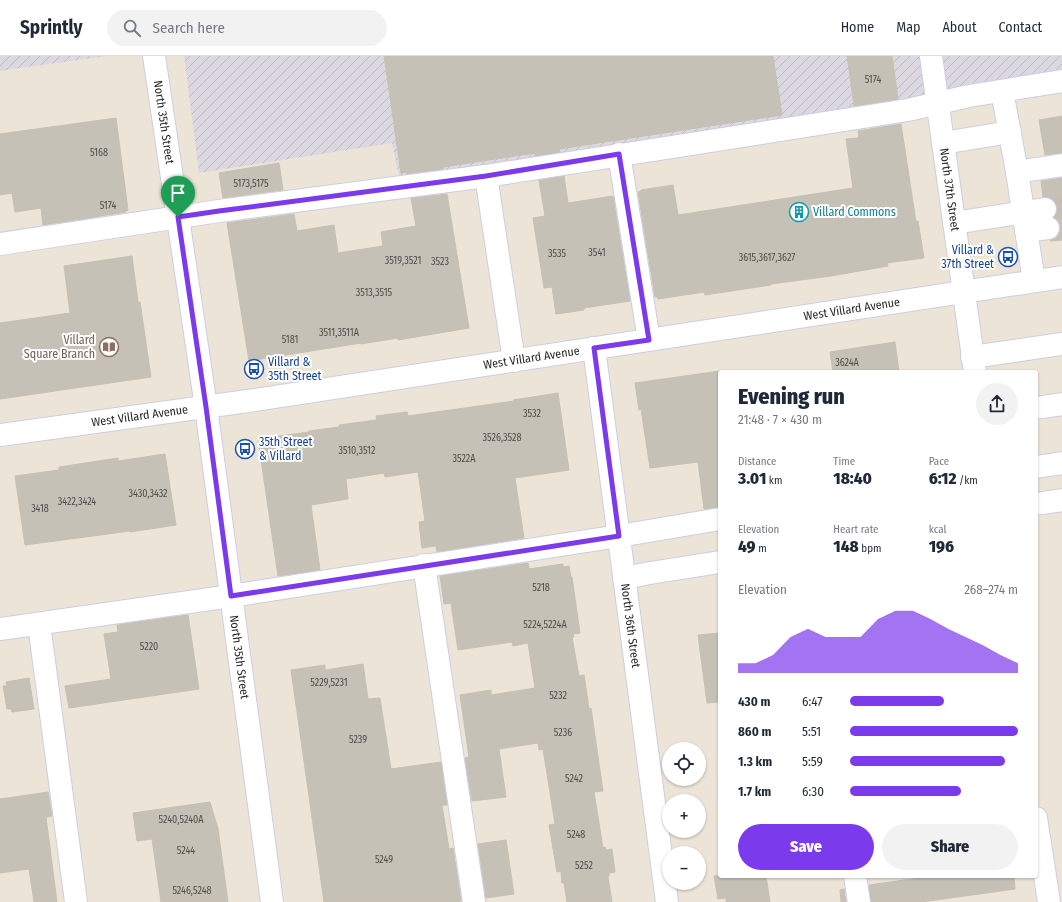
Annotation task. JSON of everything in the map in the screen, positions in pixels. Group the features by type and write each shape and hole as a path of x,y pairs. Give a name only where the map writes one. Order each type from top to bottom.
{"street":[{"name":"North 35th Street","path":"154,56 206,407 272,902"},
{"name":"North 37th Street","path":"931,56 973,365"},
{"path":"0,244 227,210 486,176 908,110 969,96 1062,81"},
{"path":"1002,91 1017,172 1034,281"},
{"path":"943,143 1010,132"},
{"path":"619,154 649,340"},
{"path":"1017,172 1062,165"},
{"path":"486,176 514,361"},
{"path":"954,223 1025,222 1047,219"},
{"name":"West Villard Avenue","path":"0,435 206,407 1062,277"},
{"path":"973,365 1062,344"},
{"name":"North 36th Street","path":"594,348 667,902"},
{"path":"1038,408 1062,404"},
{"path":"1038,467 1062,463"},
{"path":"1038,504 1062,500"},
{"path":"0,629 231,596 619,536 718,518"},
{"path":"624,578 718,562"},
{"path":"424,565 474,902"},
{"path":"39,624 76,902"},
{"path":"1038,831 1049,902"},
{"path":"855,878 859,902"}],"shaded area":[{"path":"0,56 107,56 0,71"},
{"path":"184,56 1062,56 1062,81 400,181 392,143 199,173"}],"building":[{"path":"384,56 773,56 782,115 559,149 560,152 535,156 535,153 407,174 407,172 401,173"},
{"path":"847,56 892,56 898,99 854,106"},
{"path":"1062,116 1062,153 1045,155 1039,120"},
{"path":"116,118 128,210 126,212 43,225 41,208 15,212 12,193 0,195 0,134"},
{"name":"Villard Commons","path":"901,124 916,222 918,221 924,258 887,263 888,266 831,276 705,295 704,292 658,299 658,297 655,297 638,192 641,190 673,185 678,215 853,188 846,139 859,138 858,131"},
{"path":"279,163 283,190 223,198 219,173"},
{"path":"564,176 568,203 613,196 630,301 556,314 552,287 544,288 533,218 545,216 539,180"},
{"path":"1062,178 1062,240 1051,241 1050,240 1056,238 1060,232 1058,221 1054,217 1057,213 1057,207 1054,201 1050,198 1043,197 1041,181"},
{"path":"447,194 469,328 398,340 398,338 361,343 249,361 227,223 294,214 297,231 334,225 338,253 383,246 381,232 416,226 411,198"},
{"path":"132,256 138,302 140,302 151,377 0,399 0,323 70,313 64,266"},
{"path":"895,342 899,370 833,370 830,352"},
{"path":"718,371 718,507 704,509 698,462 650,468 641,409 639,410 635,383"},
{"path":"558,393 569,470 515,478 524,538 437,552 436,546 422,548 419,522 425,521 418,472 385,477 384,473 346,479 348,499 311,505 320,570 278,576 258,439 377,420 376,416 407,412 408,416 514,401 513,400"},
{"path":"165,454 176,525 25,545 15,476 59,470 59,467 118,458 118,461"},
{"path":"528,563 529,569 563,564 563,567 569,566 572,577 580,633 573,634 574,637 572,637 579,676 584,675 589,709 591,708 603,791 594,792 603,848 605,847 606,850 612,849 615,872 609,873 608,877 612,902 567,902 564,883 562,883 561,871 557,872 549,825 555,824 543,749 539,750 538,743 499,749 506,797 472,801 465,758 469,757 460,695 491,690 491,695 535,688 528,643 513,646 512,642 458,650 451,603 444,604 440,576"},
{"path":"188,615 199,689 69,708 65,686 111,679 104,634 118,632 117,625"},
{"path":"718,633 718,702 707,703 698,635"},
{"path":"363,664 368,699 380,698 391,769 441,762 447,805 442,805 449,849 453,848 461,901 324,902 291,670 325,665 325,670"},
{"path":"29,678 34,709 12,712 11,709 7,709 3,686 7,686 6,682"},
{"path":"48,792 52,816 46,817 57,902 34,902 29,869 0,873 0,799"},
{"path":"210,802 218,829 228,902 161,902 152,839 137,841 133,813"},
{"path":"506,840 514,894 486,898 478,844"},
{"path":"714,876 718,876 718,878 766,878 770,902 726,902 726,898 718,899"},
{"path":"919,878 1014,878 1015,889 921,902 871,902 869,885"},
{"path":"844,889 846,902 841,902 840,890"}],"tunnel":[{"path":"1045,209 1062,207"}],"place":[{"name":"Villard Commons","path":"799,212"},
{"name":"Villard & 37th Street","path":"1008,257"},
{"name":"Villard Square Branch","path":"109,347"},
{"name":"Villard & 35th Street","path":"254,369"},
{"name":"35th Street & Villard","path":"245,449"}],"route":[{"path":"619,154 649,340 594,348 619,536 231,596 206,407 178,217 486,176 619,154"}]}
